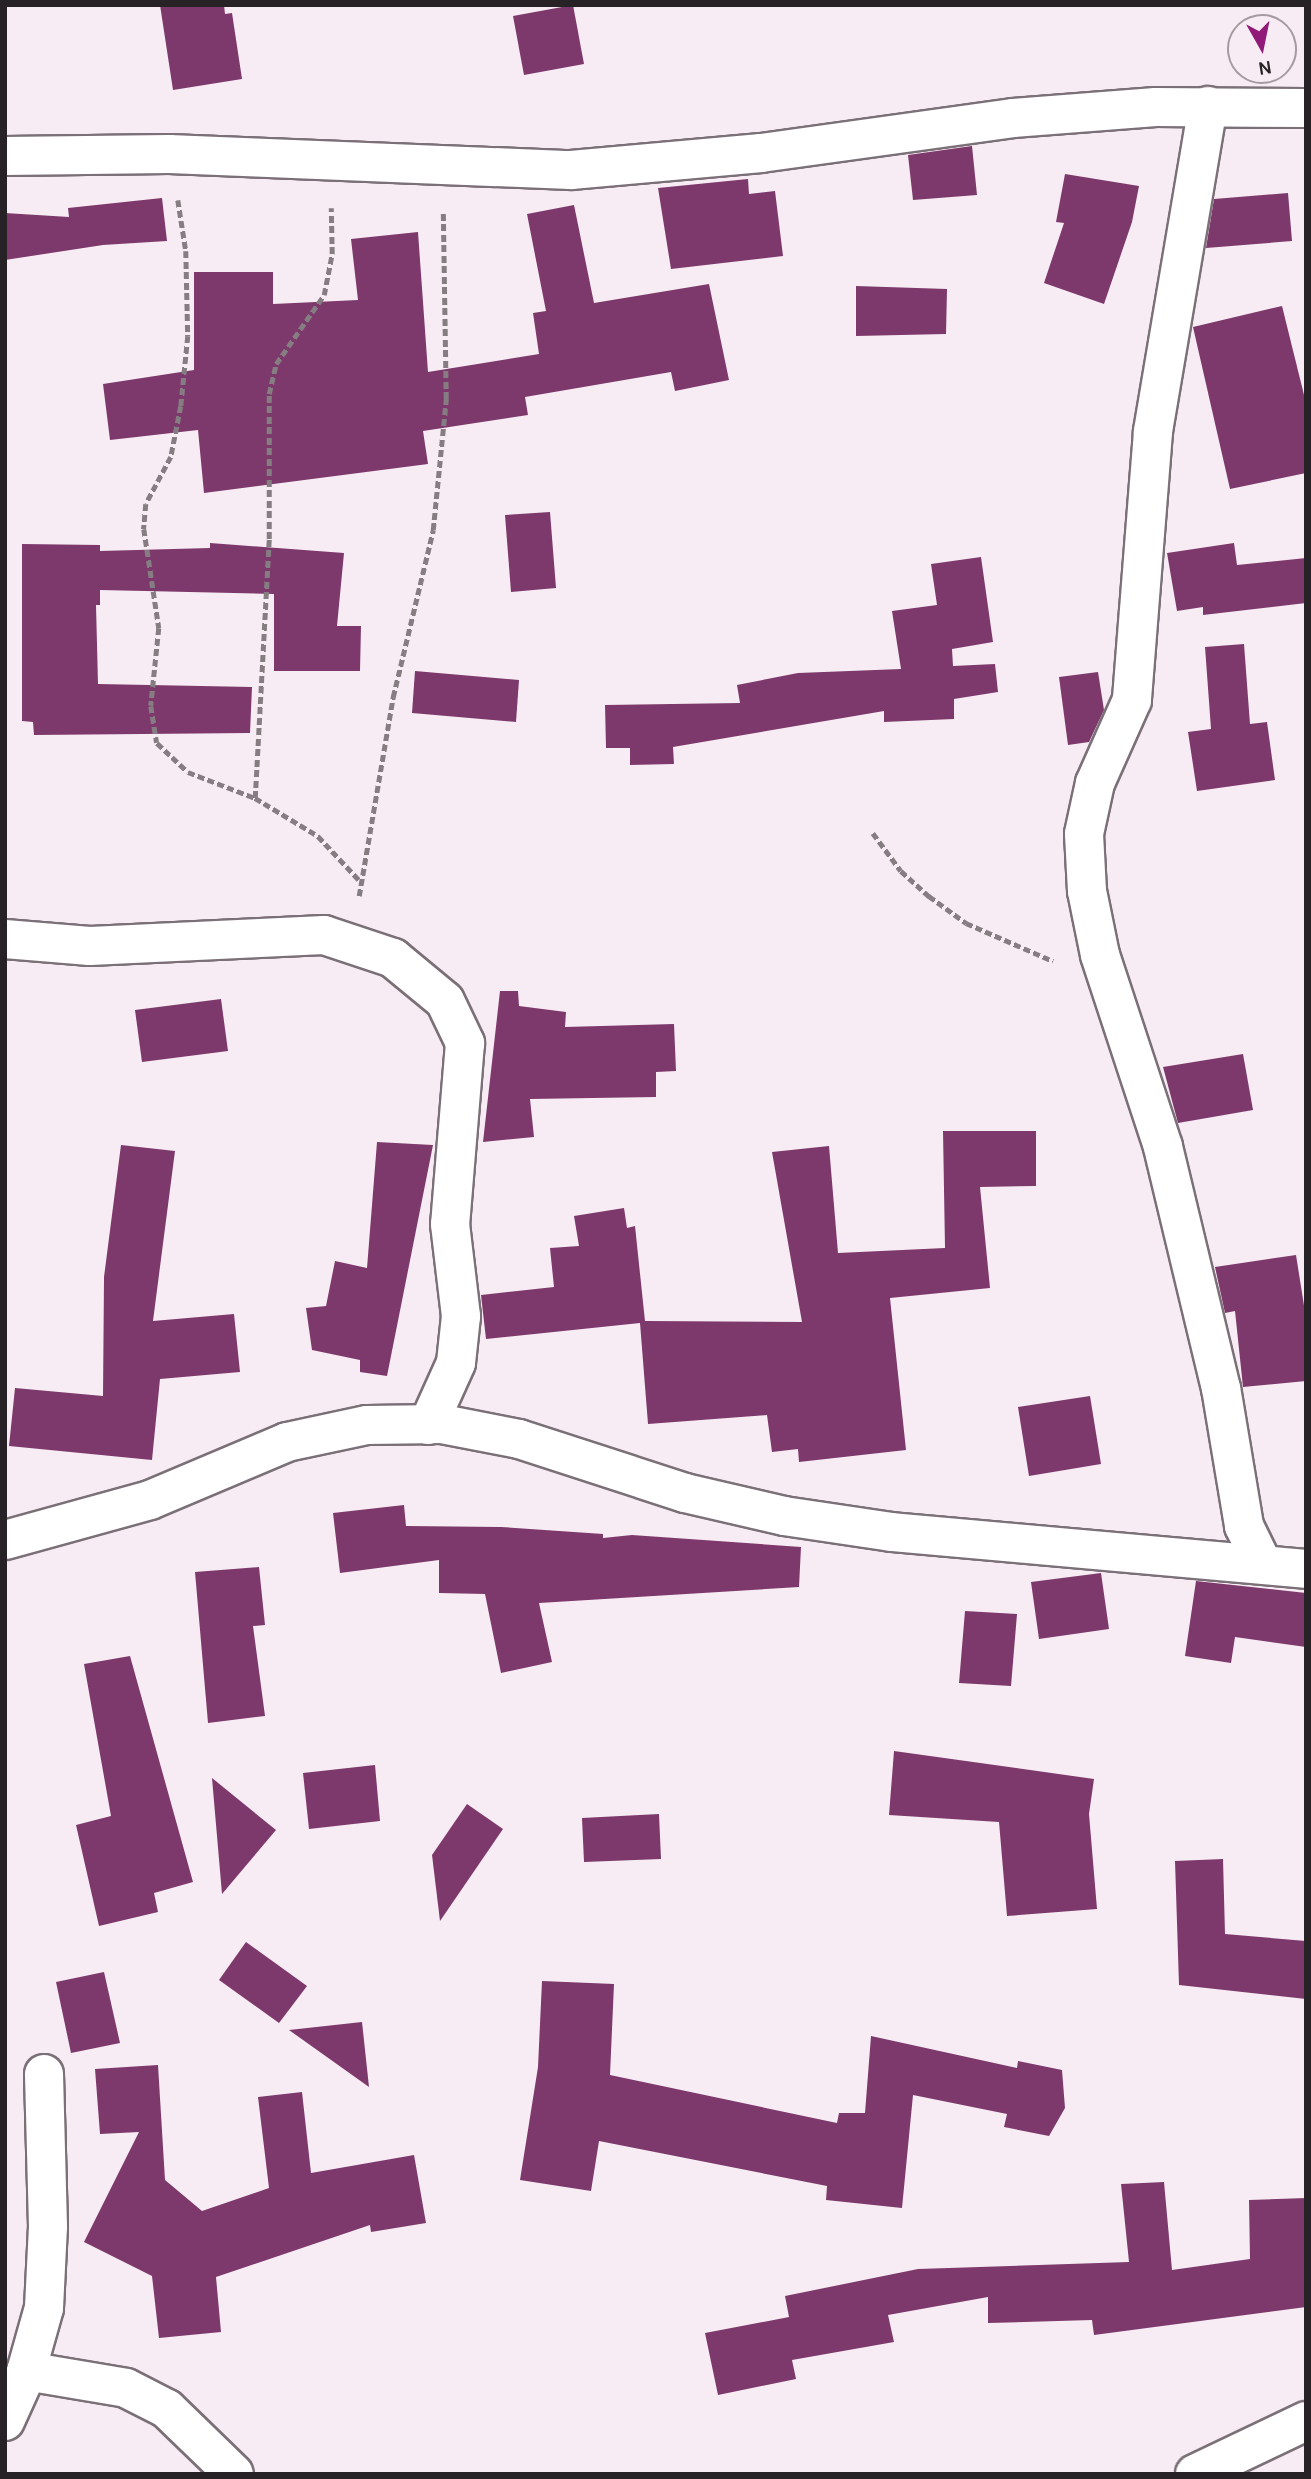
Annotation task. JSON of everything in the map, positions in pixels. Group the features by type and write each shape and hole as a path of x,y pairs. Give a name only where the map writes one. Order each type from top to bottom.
{"street":[{"path":"1208,106 1153,432 1132,700 1095,783 1084,834 1087,891 1115,1003 1163,1147 1221,1388 1244,1525 1263,1565"},
{"path":"5,156 169,154 571,170 774,152 1013,118 1208,106 1306,108"},
{"path":"5,939 90,946 324,935 393,958 445,1001 466,1043 450,1224 461,1316 456,1363 428,1425"},
{"path":"5,1540 150,1500 287,1442 367,1425 428,1425 519,1439 685,1493 784,1516 892,1532 1306,1569"},
{"path":"5,2421 26,2371 44,2308 48,2227 44,2074"},
{"path":"26,2371 126,2388 167,2409 234,2474"},
{"path":"1195,2474 1306,2421"}],"path":[{"path":"169,154 186,251 188,336 172,457 146,504 144,529 159,628 151,706 157,743 188,772 255,798 318,836 360,882"},
{"path":"255,798 269,539 269,394 276,364 324,295 332,254 331,160"},
{"path":"352,945 360,882 393,697 433,530 446,399 443,164"},
{"path":"873,833 901,871 957,916 1060,965 1115,1003"}],"building":[{"path":"160,5 224,5 225,14 232,13 242,79 173,90"},
{"path":"573,5 584,64 524,75 513,16"},
{"path":"972,146 977,195 913,200 908,155"},
{"path":"1065,174 1139,186 1132,222 1104,304 1044,283 1064,223 1056,222"},
{"path":"748,179 749,194 775,191 783,256 671,269 658,188"},
{"path":"1288,193 1292,241 1206,248 1214,199"},
{"path":"162,198 167,241 103,245 5,260 5,213 69,217 68,208"},
{"path":"574,205 594,303 709,284 729,380 675,391 671,372 525,397 528,415 423,431 428,464 204,493 198,430 110,440 103,384 194,370 194,272 273,272 273,304 358,300 351,239 418,232 428,372 539,354 533,313 546,311 527,214"},
{"path":"856,286 947,289 946,334 856,336"},
{"path":"1282,306 1306,403 1306,473 1230,489 1193,327"},
{"path":"550,512 556,588 511,592 505,515"},
{"path":"210,543 344,553 337,626 361,626 360,671 274,671 274,594 100,590 100,605 96,605 98,684 252,687 250,733 34,735 33,722 22,721 22,544 100,545 100,551 210,548"},
{"path":"1234,543 1237,565 1306,558 1306,603 1203,615 1203,607 1177,611 1167,553"},
{"path":"981,557 993,642 952,649 953,666 995,664 998,692 954,699 954,719 884,722 884,711 673,747 674,764 630,765 630,748 606,748 605,705 740,703 737,685 798,673 901,669 892,611 937,605 931,564"},
{"path":"1244,644 1250,724 1267,722 1275,780 1197,791 1188,732 1211,729 1205,647"},
{"path":"415,671 519,680 516,722 412,713"},
{"path":"1098,672 1104,710 1089,742 1068,745 1059,677"},
{"path":"500,991 518,991 519,1006 566,1012 565,1027 674,1024 676,1071 656,1072 656,1097 530,1099 534,1137 483,1142"},
{"path":"221,999 228,1051 142,1062 135,1010"},
{"path":"1243,1054 1253,1110 1178,1123 1163,1067"},
{"path":"943,1131 1036,1131 1036,1186 980,1187 990,1288 890,1298 906,1450 799,1462 798,1449 772,1452 767,1415 648,1424 640,1323 486,1339 481,1295 554,1287 550,1248 579,1246 574,1216 624,1208 627,1228 635,1226 645,1321 802,1322 772,1152 829,1146 838,1253 945,1248"},
{"path":"377,1142 433,1145 387,1376 360,1372 360,1360 312,1350 306,1308 326,1306 335,1261 367,1268"},
{"path":"121,1145 175,1151 153,1321 234,1314 240,1372 160,1379 152,1460 9,1446 15,1388 103,1396 104,1277"},
{"path":"1296,1255 1306,1318 1306,1381 1243,1387 1235,1311 1225,1313 1215,1267"},
{"path":"1090,1396 1101,1464 1029,1476 1018,1407"},
{"path":"404,1505 406,1526 501,1527 603,1534 603,1538 632,1535 801,1547 799,1587 539,1603 552,1662 501,1673 485,1594 439,1593 439,1560 340,1573 333,1513"},
{"path":"259,1567 265,1625 253,1626 265,1716 208,1723 195,1572"},
{"path":"1101,1573 1109,1629 1039,1639 1031,1582"},
{"path":"1196,1581 1306,1593 1306,1647 1235,1637 1231,1663 1185,1656"},
{"path":"965,1611 1017,1614 1011,1686 959,1683"},
{"path":"130,1656 193,1882 154,1893 158,1912 99,1926 76,1825 111,1816 84,1664"},
{"path":"894,1751 1094,1779 1089,1814 1097,1909 1007,1916 999,1822 889,1815"},
{"path":"375,1765 380,1821 309,1829 303,1773"},
{"path":"212,1778 276,1830 222,1894"},
{"path":"467,1804 503,1829 440,1921 432,1855"},
{"path":"659,1814 661,1859 584,1862 582,1818"},
{"path":"1223,1859 1225,1934 1306,1941 1306,1999 1179,1985 1175,1861"},
{"path":"246,1942 307,1986 279,2023 219,1980"},
{"path":"104,1972 120,2043 71,2053 56,1982"},
{"path":"542,1981 614,1984 610,2075 837,2123 839,2113 865,2113 871,2036 1017,2068 1018,2061 1062,2070 1065,2108 1049,2136 1004,2127 1007,2114 913,2095 902,2208 826,2200 827,2186 599,2141 591,2191 520,2180 538,2067"},
{"path":"362,2022 369,2087 289,2030"},
{"path":"158,2065 165,2180 202,2211 269,2188 258,2097 302,2092 311,2173 414,2155 426,2223 371,2232 370,2225 216,2277 221,2332 159,2338 152,2276 84,2242 139,2132 100,2134 95,2069"},
{"path":"1164,2182 1172,2270 1250,2259 1249,2200 1306,2198 1306,2307 1094,2335 1092,2320 988,2323 988,2297 888,2315 894,2342 792,2360 796,2379 718,2395 705,2333 789,2317 785,2296 918,2269 1129,2262 1121,2184"}]}
